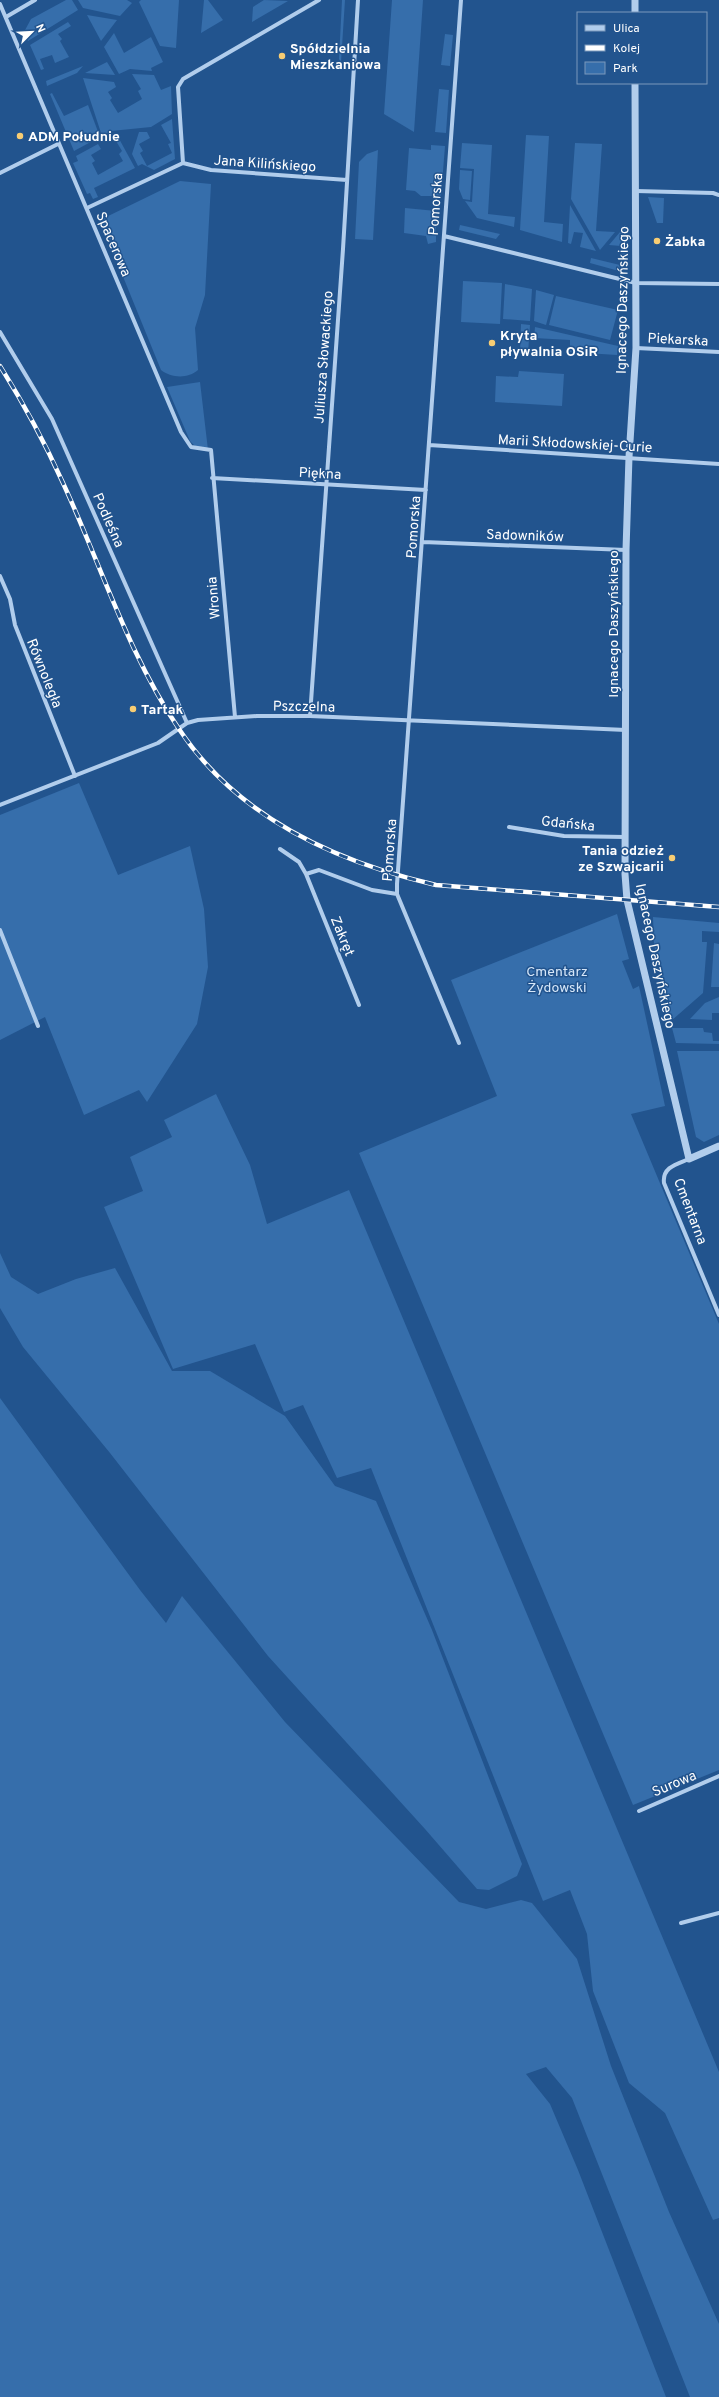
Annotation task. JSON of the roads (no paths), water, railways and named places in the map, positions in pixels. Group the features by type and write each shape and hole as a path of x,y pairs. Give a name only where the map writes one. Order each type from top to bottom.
{"street":[{"path":"6,18 35,0"},
{"path":"87,208 183,164 178,87 180,82 318,0"},
{"name":"Juliusza Słowackiego","path":"310,716 358,0"},
{"name":"Pomorska","path":"459,1043 397,894 461,0"},
{"path":"635,0 635,12"},
{"name":"Spacerowa","path":"0,4 58,144 87,208 186,442 191,447 211,450 212,478"},
{"name":"Ignacego Daszyńskiego","path":"635,84 636,348 629,457 626,550 626,730 624,837 627,900 689,1158"},
{"path":"0,173 58,144"},
{"name":"Jana Kilińskiego","path":"183,164 211,170 347,180"},
{"path":"636,191 713,193 719,195"},
{"path":"444,236 636,283 719,284"},
{"name":"Podleśna","path":"0,332 52,419 187,723"},
{"name":"Piekarska","path":"636,348 719,352"},
{"name":"Marii Skłodowskiej-Curie","path":"429,445 719,464"},
{"name":"Piękna","path":"212,478 426,490"},
{"name":"Wronia","path":"212,478 235,717"},
{"name":"Sadowników","path":"423,542 626,550"},
{"name":"Równoległa","path":"0,576 10,599 15,625 75,776"},
{"name":"Pszczelna","path":"0,805 158,743 187,723 198,720 235,717 310,716 626,730"},
{"name":"Gdańska","path":"510,827 564,836 624,837"},
{"name":"Zakręt","path":"280,849 299,862 306,874 359,1005"},
{"path":"306,874 319,870 372,890 397,894"},
{"path":"0,930 38,1026"},
{"name":"Cmentarna","path":"719,1146 689,1158 666,1170 663,1176 664,1183 719,1315"},
{"name":"Surowa","path":"639,1811 719,1776"},
{"path":"681,1923 719,1913"}],"railway":[{"path":"0,366 26,409 56,468 130,640 161,700 179,729 203,760 230,788 260,811 292,832 326,849 362,863 436,885 719,907"}],"place":[{"name":"Spółdzielnia Mieszkaniowa","path":"282,56"},
{"name":"ADM Południe","path":"20,136"},
{"name":"Żabka","path":"657,241"},
{"name":"Kryta pływalnia OSiR","path":"492,343"},
{"name":"Tartak","path":"133,709"},
{"name":"Tania odzież ze Szwajcarii","path":"672,858"}],"park label":[{"name":"Cmentarz Żydowski","path":"557,980"}]}
